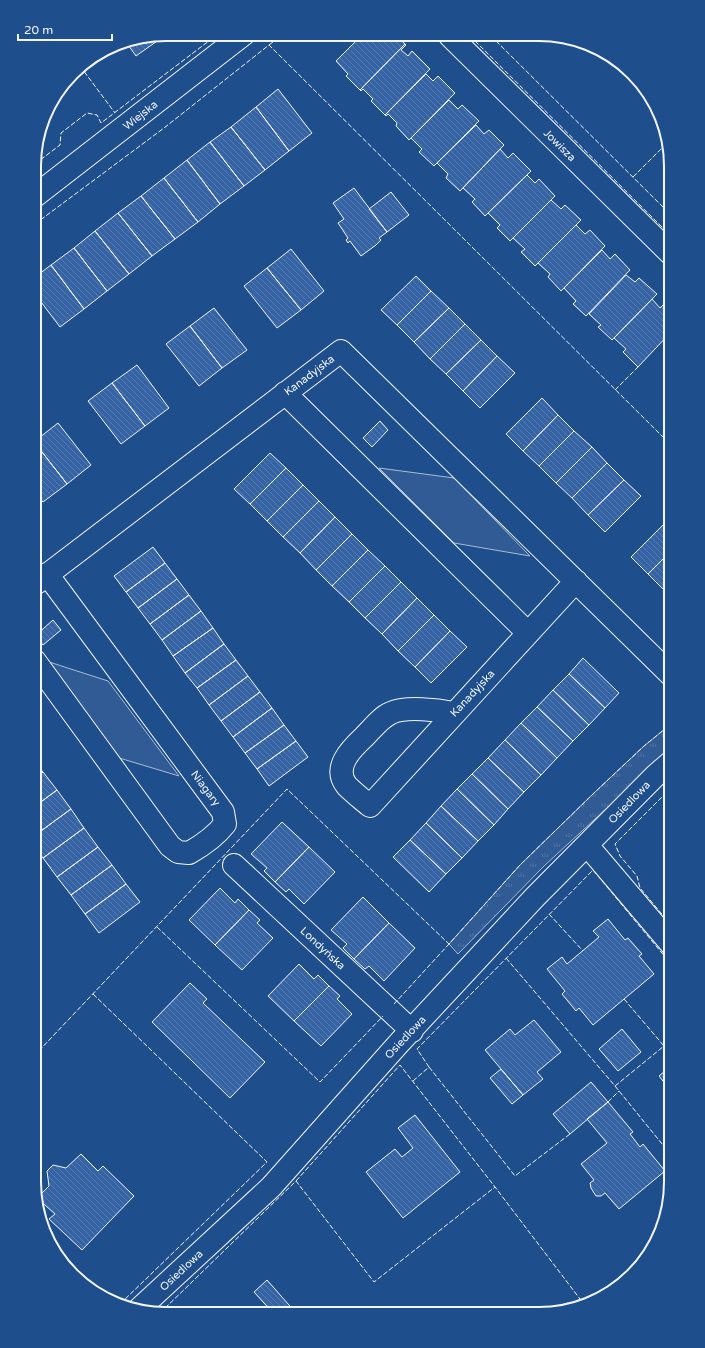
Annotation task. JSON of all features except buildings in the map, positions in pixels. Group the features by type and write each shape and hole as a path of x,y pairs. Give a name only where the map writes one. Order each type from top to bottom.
{"street":[{"name":"Wiejska","path":"41,191 235,41"},
{"name":"Jowisza","path":"455,41 664,247"},
{"name":"Kanadyjska","path":"41,579 341,351 664,668"},
{"path":"285,393 528,633"},
{"name":"Niagary","path":"41,579 223,812 225,824 219,831 206,843 189,854 178,852 170,846 41,669"},
{"name":"Kanadyjska","path":"454,713 419,709 403,710 391,713 383,718 347,754 342,764 341,774 346,785 370,806 576,581"},
{"name":"Osiedlowa","path":"143,1305 271,1187 400,1042 412,1031 535,897 664,768"},
{"path":"587,845 664,936"},
{"name":"Londyńska","path":"234,865 412,1031"}],"green space":[{"path":"664,730 664,755 544,866 458,954 449,944 520,865 644,746"}],"shaded area":[{"path":"379,468 454,478 530,556 454,543"},
{"path":"43,660 108,681 179,776 116,757"}],"fence":[{"path":"41,159 60,145 61,133 87,113 97,115 101,123 209,41"},
{"path":"269,45 274,41"},
{"path":"475,41 664,229"},
{"path":"496,41 664,208"},
{"path":"41,220 164,128 269,45 664,438"},
{"path":"84,71 115,113"},
{"path":"633,177 663,147"},
{"path":"615,390 638,367"},
{"path":"41,1049 287,789 449,944 520,865 644,746 664,730"},
{"path":"664,795 615,844 620,856 637,876 640,888 664,917"},
{"path":"413,1081 429,1067 417,1049 593,870 664,956"},
{"path":"549,914 583,951"},
{"path":"157,927 320,1082 383,1016"},
{"path":"394,1004 449,944"},
{"path":"506,958 615,1086 664,1146"},
{"path":"93,994 267,1162 124,1300"},
{"path":"624,999 664,1046"},
{"path":"615,1086 664,1046"},
{"path":"296,1181 400,1065 495,1187"},
{"path":"429,1067 515,1176 570,1134"},
{"path":"608,1102 619,1091"},
{"path":"166,1307 296,1181 374,1282 495,1187 580,1299 578,1300"}]}
